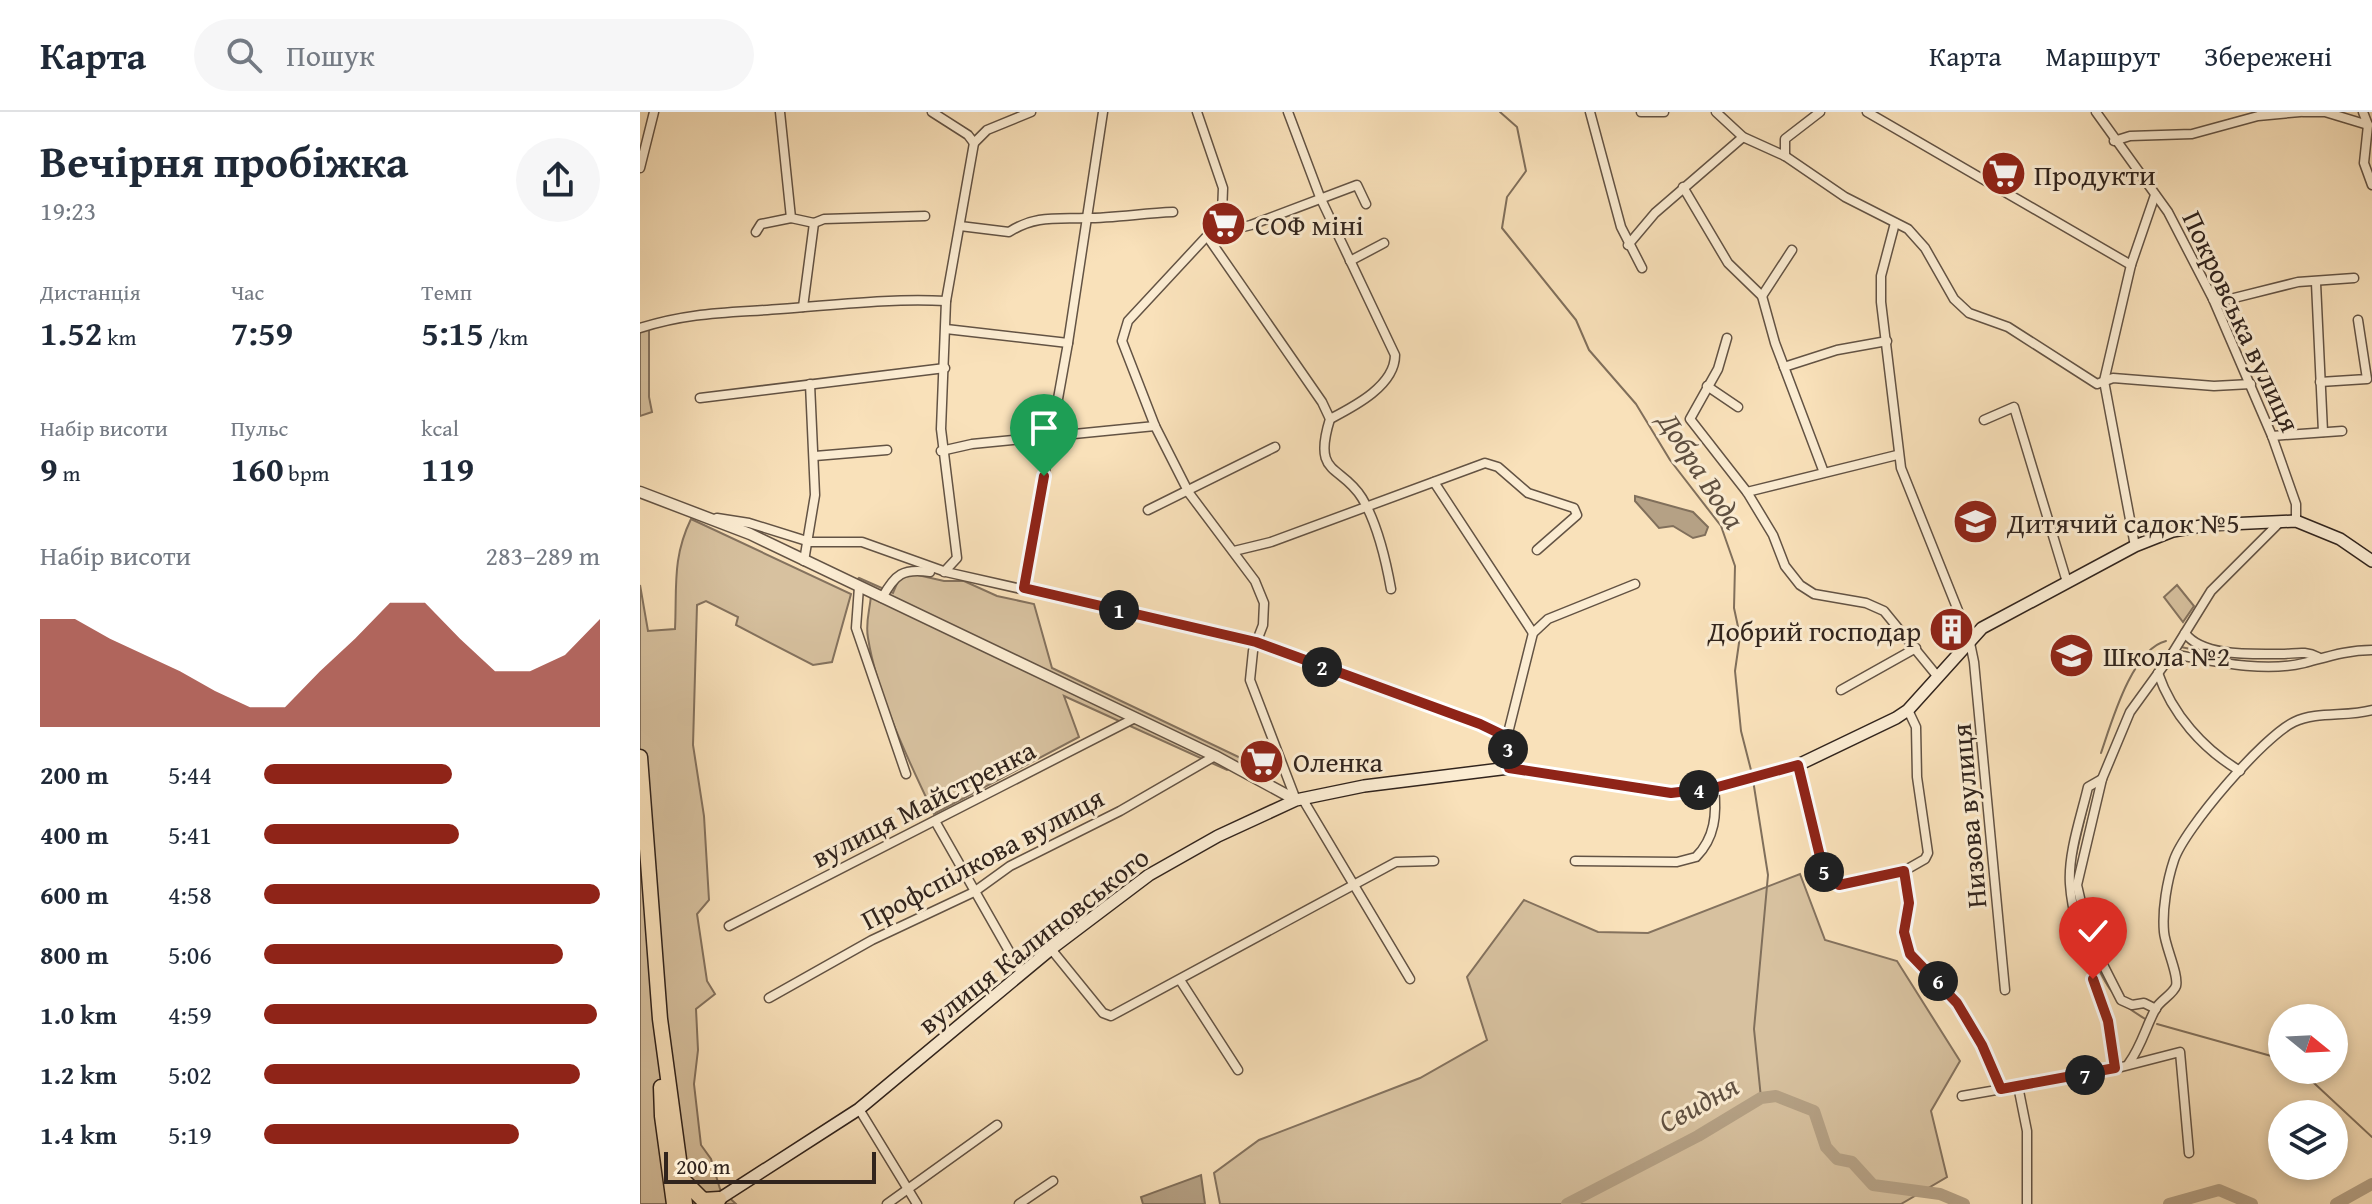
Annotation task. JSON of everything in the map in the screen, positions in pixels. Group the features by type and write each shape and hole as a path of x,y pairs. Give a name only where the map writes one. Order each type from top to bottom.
{"highway":[{"path":"640,757 660,1019 685,1204"},
{"path":"660,1019 662,1116 674,1204"},
{"path":"680,1176 703,1200 715,1202"}],"main road":[{"path":"1908,710 1969,638 1982,628 2135,546 2173,531 2207,525 2296,521 2340,539 2372,561"},
{"name":"вулиця Калиновського","path":"715,1202 859,1109 1051,949 1149,875 1218,836 1299,799 1404,780 1509,768 1671,793 1714,788 1798,765 1908,710"}],"street":[{"path":"640,168 654,112"},
{"path":"780,112 791,218"},
{"path":"932,112 968,135 974,143"},
{"path":"946,572 957,558 941,451 946,301 974,143 987,130 1031,112"},
{"path":"1024,588 1068,343 1103,112"},
{"path":"1197,112 1223,188 1222,214 1207,236 1128,321 1122,341 1155,426 1189,493 1255,581 1264,603 1263,625 1256,642 1250,680 1299,799 1410,979"},
{"path":"1288,112 1320,197 1395,355 1390,373 1380,384 1353,407 1330,419"},
{"path":"1590,112 1602,166 1628,245 1642,268"},
{"path":"1641,112 1664,112"},
{"path":"1716,112 1743,137 1785,156 1845,197 1895,223 1919,241 1954,299 1969,313 2008,327 2097,384 2133,379 2214,386 2251,384"},
{"path":"1785,156 1785,139 1820,112"},
{"path":"1867,112 2131,265"},
{"name":"Покровська вулиця","path":"2096,112 2168,212 2213,299 2272,436 2296,504 2296,521"},
{"path":"2114,141 2130,136 2192,134 2258,116 2302,112 2325,112 2368,125"},
{"path":"2363,112 2368,125 2364,163 2372,185"},
{"path":"1628,245 1683,187 1743,137"},
{"path":"1207,236 1251,225 1357,185 1366,204"},
{"path":"1683,187 1728,263 1762,296 1784,367 1823,470"},
{"path":"2135,546 2104,381 2131,265 2155,195"},
{"path":"960,226 1009,232 1021,224 1052,216 1087,219 1173,212"},
{"path":"756,232 761,224 791,218 814,223 824,219 925,216"},
{"path":"803,307 814,223"},
{"name":"Низова вулиця","path":"1895,223 1881,276 1897,455 1969,638 1985,752 2005,990"},
{"path":"1207,236 1322,402 1330,419 1324,439 1331,471 1352,488 1366,508 1391,589"},
{"path":"1350,261 1384,243"},
{"path":"1762,296 1792,250"},
{"path":"2213,299 2226,300 2298,282 2354,278"},
{"path":"2316,283 2323,432"},
{"path":"640,328 679,316 716,311 803,307 855,300 946,301"},
{"path":"2320,382 2367,379 2358,320"},
{"path":"946,329 1068,343"},
{"path":"1727,338 1718,369 1690,419 1747,492 1773,535 1785,566 1800,585 1814,594 1866,603 1884,611 1938,677"},
{"path":"1784,367 1837,350 1887,341"},
{"path":"700,398 945,368"},
{"path":"804,561 815,504 810,384"},
{"path":"1707,386 1738,407"},
{"path":"1984,420 2014,407 2067,582"},
{"path":"941,451 972,444 1051,439 1155,426"},
{"path":"2272,436 2342,431"},
{"path":"1148,510 1189,493 1275,447"},
{"path":"815,456 887,450"},
{"path":"1747,492 1823,470 1897,455"},
{"path":"1234,551 1366,508 1477,465 1491,464 1528,493 1574,508 1577,515 1537,550"},
{"path":"1434,482 1533,633"},
{"path":"640,492 704,516 804,561 1299,799"},
{"path":"704,516 749,523 810,542 862,542 946,572 1256,642 1507,737"},
{"path":"2115,1068 2108,1021 2079,914 2077,885 2102,779 2130,712 2172,654 2211,591 2282,520"},
{"path":"882,598 894,576 903,571 946,572"},
{"path":"1509,768 1507,737 1533,633 1548,619 1635,584"},
{"path":"859,587 856,628 906,774"},
{"path":"2185,633 2191,642 2206,648 2280,654 2308,651 2318,657"},
{"path":"1841,690 1916,648"},
{"path":"2172,654 2261,665 2304,663 2318,657 2372,650"},
{"path":"2158,673 2165,695 2185,722 2208,748 2240,771"},
{"path":"1798,765 1824,873 1830,880 1839,885 1904,871 1925,859 1928,853 1917,777 1916,727 1908,710"},
{"path":"2129,1063 2143,1044 2156,1009 2176,988 2177,977 2164,933 2174,860 2185,834 2263,746 2295,722 2372,710"},
{"name":"вулиця Майстренка","path":"729,926 1135,718"},
{"name":"Профспілкова вулиця","path":"769,998 872,940 974,892 1010,866 1120,811 1215,756"},
{"path":"1575,861 1677,862 1696,857 1711,835 1716,807 1714,788"},
{"path":"935,821 1022,974"},
{"path":"1051,949 1103,1013 1111,1016 1396,862 1434,861"},
{"path":"1904,871 1909,903 1904,932 1910,954 1941,984 1982,1045 2001,1089"},
{"path":"2079,914 2101,965 2121,1000 2132,1005 2144,1003 2156,1009"},
{"path":"1180,980 1238,1070"},
{"path":"1962,1096 2115,1068 2180,1052 2189,1153"},
{"path":"2018,1086 2027,1131 2027,1204"},
{"path":"859,1109 917,1204"},
{"path":"887,1204 997,1125"},
{"path":"1019,1204 1053,1181"}],"shaded area":[{"path":"640,325 649,330 649,397 652,412 640,416"},
{"path":"1635,496 1693,512 1708,527 1705,535 1693,538 1673,526 1659,528 1635,501"},
{"path":"691,519 851,594 832,662 813,665 736,625 738,617 706,601 697,605 693,745 704,816 709,900 697,914 707,981 715,994 696,1009 698,1050 694,1084 701,1145 711,1159 720,1189 736,1204 640,1204 640,585 648,631 675,629 678,560"},
{"path":"909,573 944,581 964,581 997,596 1034,604 1052,668 1247,761 1227,770 1064,696 1079,737 934,814 886,705 872,660 867,632 871,595 855,581 859,578 893,593 898,581"},
{"path":"2177,585 2194,606 2183,622 2164,597"},
{"path":"1800,874 1825,940 1897,961 1960,1061 1931,1111 1947,1177 1901,1204 1220,1204 1214,1173 1259,1140 1420,1078 1487,1040 1467,977 1524,900 1598,932 1648,933"},
{"path":"1201,1175 1205,1204 1143,1204 1141,1197"}],"waterway":[{"name":"Добра Вода","path":"1500,112 1517,127 1526,171 1507,197 1502,228 1576,320 1589,350 1636,404 1670,460 1721,526 1735,566 1734,608 1740,636 1735,671 1741,731 1752,774"},
{"path":"2101,753 2133,672 2154,647 2166,641"},
{"path":"2181,647 2214,654"},
{"path":"2233,657 2278,658"},
{"name":"Добра Вода","path":"1753,780 1768,875 1754,1029 1761,1098"},
{"path":"2076,855 2089,799"},
{"path":"2085,938 2108,986 2123,1004 2147,1020"},
{"path":"2157,1024 2268,1055"},
{"path":"2315,1084 2372,1137"},
{"name":"Свидня","path":"1567,1204 1698,1136 1761,1098 1776,1096 1814,1111 1826,1147 1837,1159 1852,1162 1873,1185 1940,1194 1964,1204"},
{"name":"Свидня","path":"2336,1204 2372,1184"},
{"name":"Свидня","path":"2169,1204 2219,1190 2252,1204"}],"place":[{"name":"Продукти","path":"2003,174"},
{"name":"СОФ міні","path":"1224,224"},
{"name":"Дитячий садок №5","path":"1976,522"},
{"name":"Добрий господар","path":"1952,630"},
{"name":"Школа №2","path":"2072,655"},
{"name":"Оленка","path":"1262,761"}],"route":[{"path":"1044,476 1024,588 1256,642 1480,724 1507,737 1509,768 1671,793 1714,788 1798,765 1824,873 1839,885 1883,873 1904,871 1909,903 1904,932 1910,954 1957,1003 1982,1045 2001,1089 2115,1068 2108,1021 2093,979"}]}
